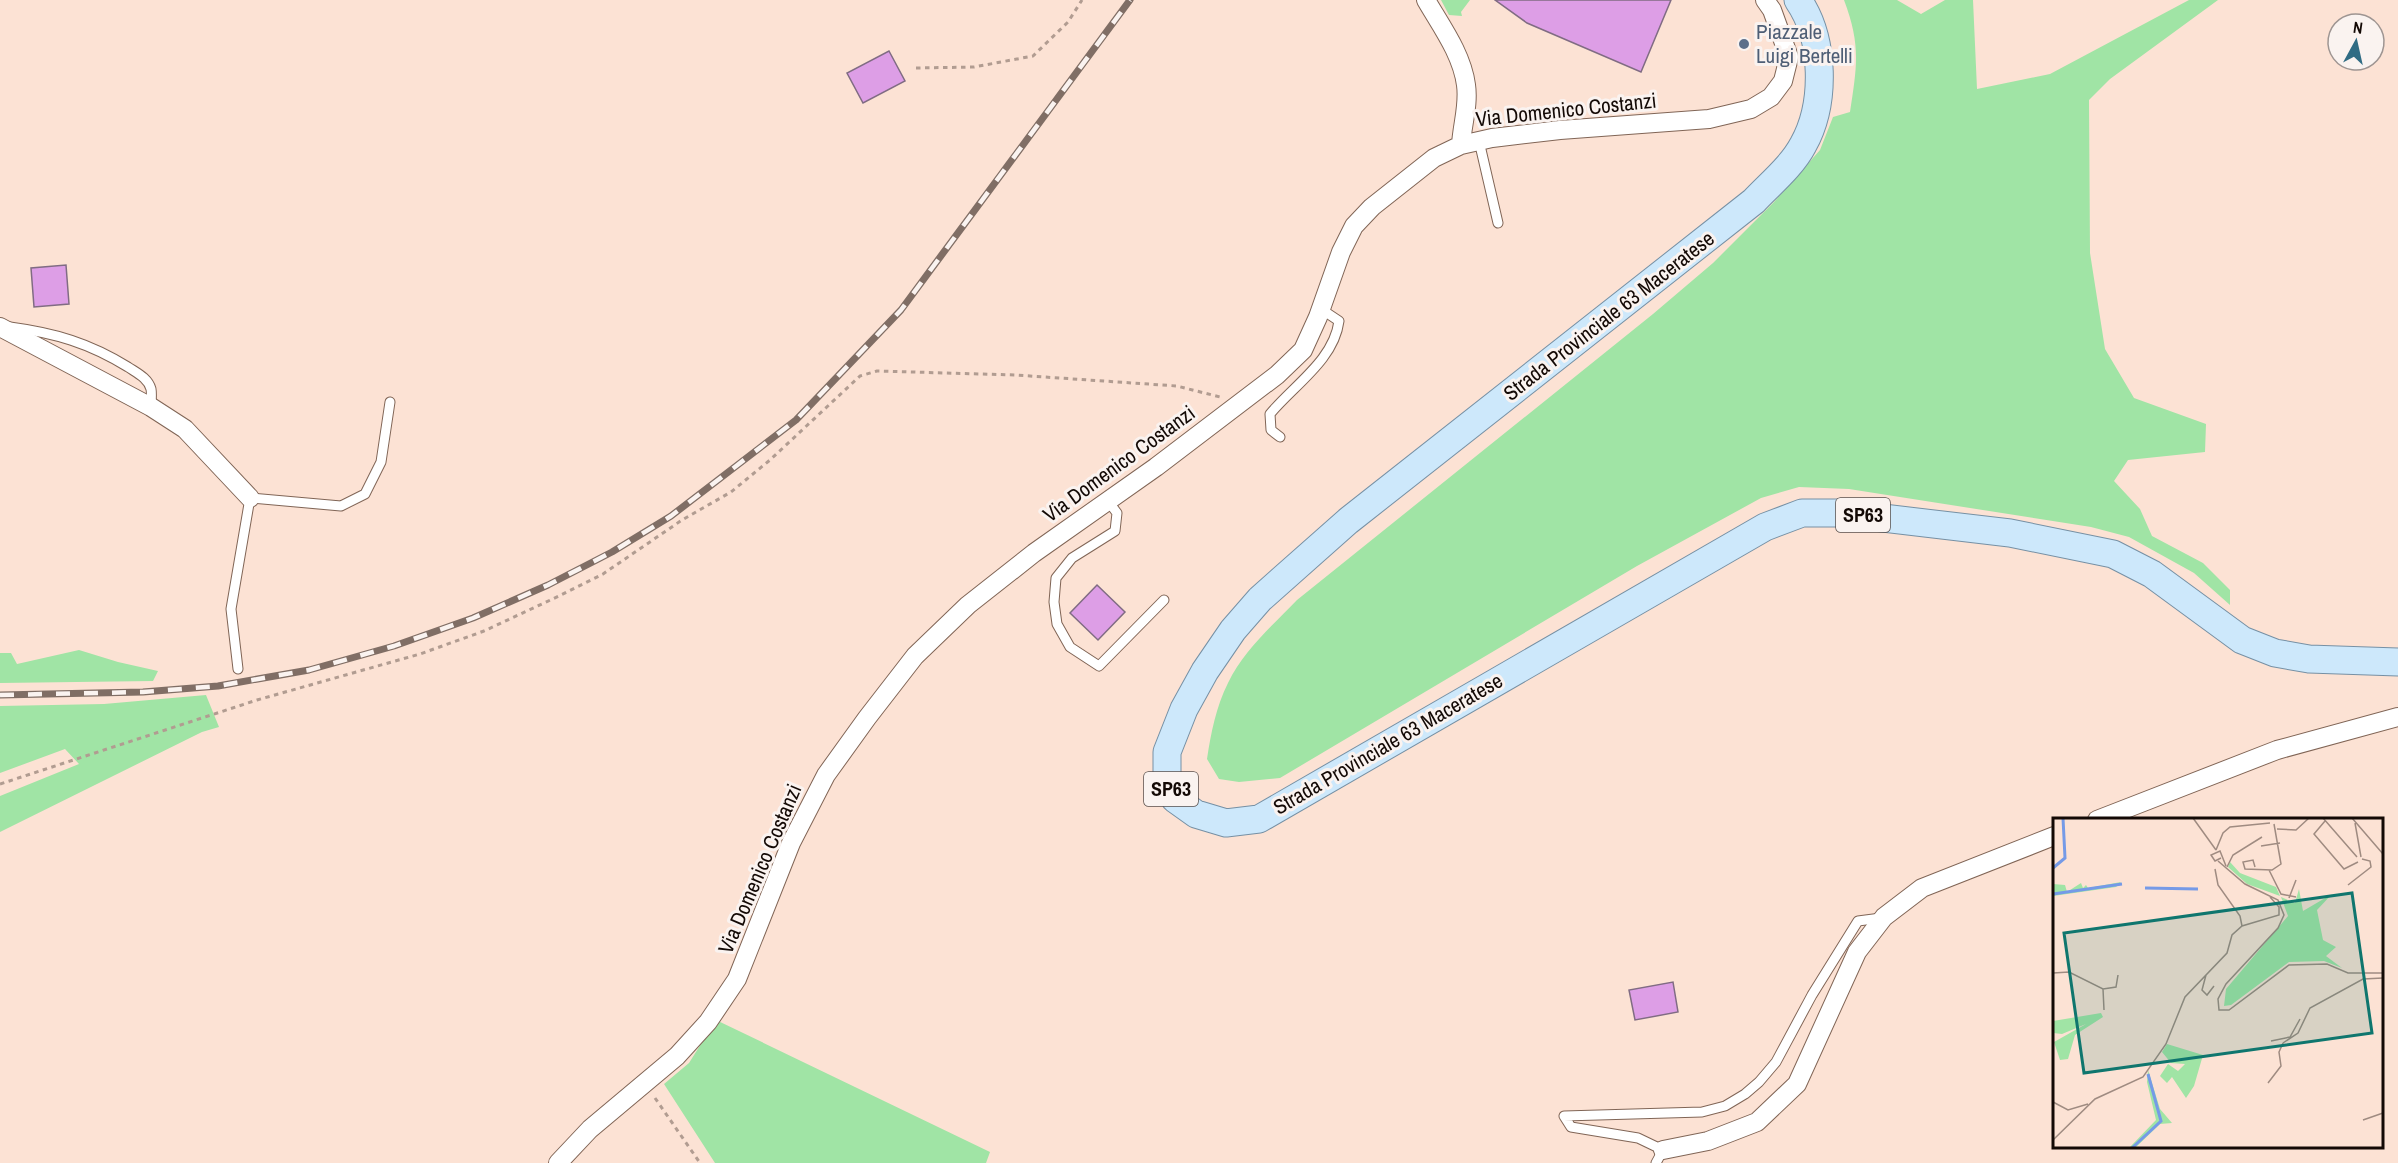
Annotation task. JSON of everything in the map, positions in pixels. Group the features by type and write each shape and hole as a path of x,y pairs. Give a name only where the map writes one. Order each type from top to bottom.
{"main road":[{"name":"Strada Provinciale 63 Maceratese","path":"1798,0 1812,27 1819,75 1812,124 1802,147 1754,201 1348,521 1260,599 1233,630 1204,671 1184,709 1167,752 1167,780 1175,799 1196,814 1226,823 1259,819 1765,526 1802,513 1841,513 2010,533 2113,554 2152,574 2242,640 2275,653 2309,659 2398,662"}],"street":[{"path":"1426,0 1448,37 1466,84 1466,116 1461,145"},
{"name":"Via Domenico Costanzi","path":"558,1163 590,1129 678,1056 708,1022 737,979 791,843 826,775 915,656 968,605 1034,553 1242,402 1277,375 1303,350 1321,309 1341,252 1354,226 1395,188 1434,158 1461,145 1560,130 1709,119 1751,109 1771,98 1783,81 1788,57 1772,10 1765,0"},
{"path":"0,326 151,407 185,429 250,498"},
{"path":"2100,818 2277,750 2398,717"},
{"path":"1660,1156 1708,1142 1757,1122 1797,1084 1857,952 1884,917 1922,888 2053,837"}],"lane":[{"path":"1479,141 1498,224"},
{"path":"1280,437 1270,430 1270,414 1327,354 1337,337 1339,321 1321,309"},
{"path":"0,326 49,333 84,343 118,361 144,377 151,388 151,407"},
{"path":"238,669 231,609 250,498 341,506 365,494 381,462 390,402"},
{"path":"1108,501 1117,513 1115,531 1072,558 1056,578 1054,602 1057,624 1070,647 1098,666 1164,600"},
{"path":"1660,1156 1638,1138 1571,1126 1564,1116 1702,1112 1725,1106 1745,1094 1760,1082 1776,1062 1812,995 1858,921 1884,917"}],"path":[{"path":"916,68 974,67 1033,56 1068,22 1082,0"},
{"path":"0,784 257,700 420,654 484,631 549,601 603,574 682,520 731,492 770,460 860,376 877,371 1015,375 1177,386 1242,402"},
{"path":"645,1084 700,1163"}],"green space":[{"path":"1441,0 1470,0 1461,12 1462,16 1449,15"},
{"path":"1844,0 1897,0 1921,14 1945,0 1973,0 1977,89 2050,74 2189,0 2218,0 2110,79 2089,100 2090,253 2105,349 2134,398 2206,424 2205,452 2128,460 2114,481 2140,509 2152,536 2203,563 2230,590 2230,605 2194,573 2129,537 2091,527 1849,489 1799,487 1761,498 1637,566 1280,778 1239,782 1219,779 1207,759 1220,701 1242,660 1269,629 1297,600 1653,314 1713,263 1774,202 1820,150 1833,117 1850,112 1856,56 1853,30"},
{"path":"79,650 158,671 153,681 0,683 0,653 11,653 17,664"},
{"path":"206,695 219,727 202,732 0,832 0,796 79,764 65,749 0,773 0,706 104,704"},
{"path":"716,1020 990,1152 986,1163 715,1163 664,1084 689,1063"}],"building":[{"path":"1495,0 1671,0 1641,72 1527,23"},
{"path":"889,51 905,81 863,103 847,73"},
{"path":"66,265 69,304 34,307 31,268"},
{"path":"1097,585 1125,612 1098,640 1070,613"},
{"path":"1673,982 1678,1012 1635,1020 1629,990"}],"railway":[{"path":"0,695 143,692 218,686 309,670 394,646 473,618 548,585 612,552 671,516 796,420 901,310 1130,0"}],"place":[{"name":"Piazzale Luigi Bertelli","path":"1744,44"}]}
